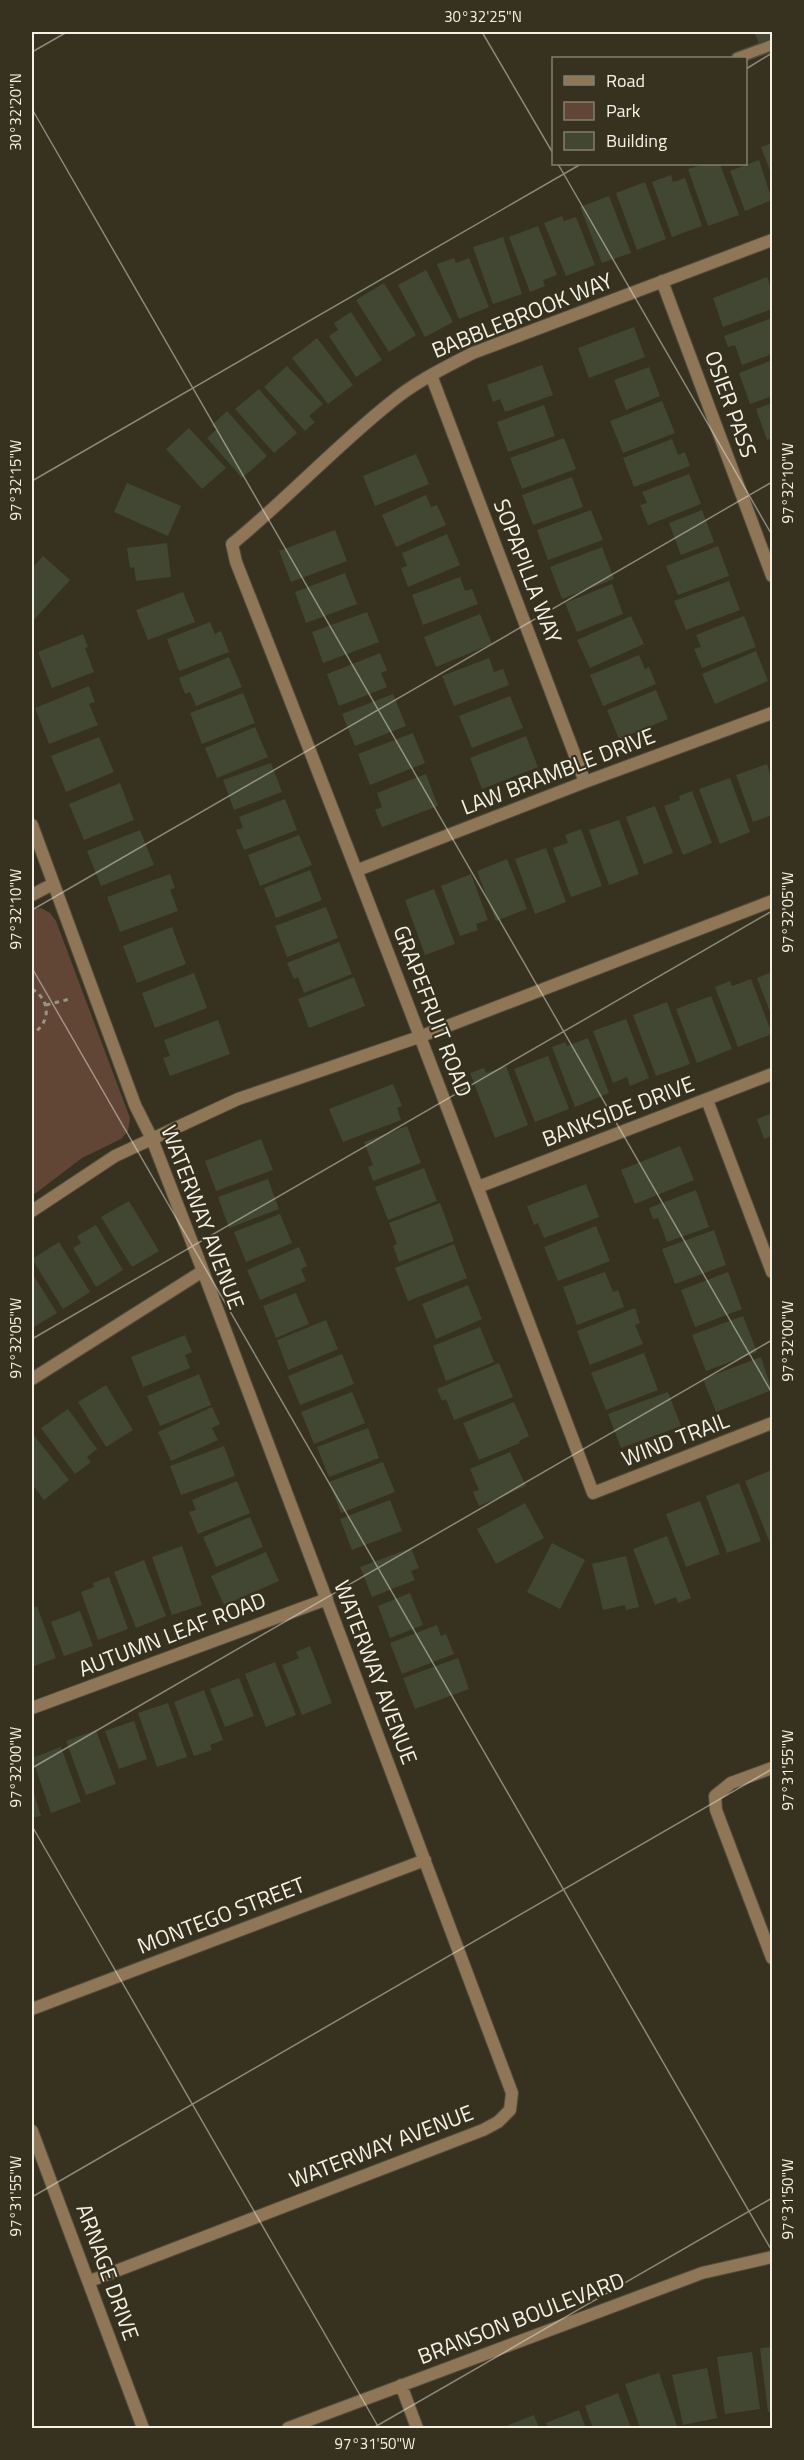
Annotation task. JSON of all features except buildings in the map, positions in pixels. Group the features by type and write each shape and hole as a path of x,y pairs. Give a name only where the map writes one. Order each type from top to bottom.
{"street":[{"name":"BABBLEBROOK WAY","path":"232,544 267,516 390,402 431,375 473,353 772,240"},
{"name":"OSIER PASS","path":"662,281 772,576"},
{"name":"SOPAPILLA WAY","path":"431,375 585,782"},
{"name":"GRAPEFRUIT ROAD","path":"232,544 236,562 358,870 419,1037 593,1493"},
{"name":"LAW BRAMBLE DRIVE","path":"358,870 772,713"},
{"name":"WATERWAY AVENUE","path":"32,825 135,1105 152,1139 203,1271 512,2093 510,2110 498,2122 483,2130 90,2281"},
{"path":"32,895 53,885"},
{"path":"32,1211 116,1156 238,1099 419,1037 772,901"},
{"name":"BANKSIDE DRIVE","path":"478,1187 772,1074"},
{"path":"707,1100 772,1272"},
{"path":"32,1379 203,1271"},
{"name":"WIND TRAIL","path":"593,1493 772,1423"},
{"name":"AUTUMN LEAF ROAD","path":"32,1708 327,1599"},
{"path":"772,1767 731,1783 715,1796 716,1810 772,1958"},
{"name":"MONTEGO STREET","path":"32,2009 425,1860"},
{"name":"ARNAGE DRIVE","path":"32,2131 90,2281 143,2428"},
{"name":"BRANSON BOULEVARD","path":"288,2428 702,2273 772,2257"},
{"path":"400,2385 417,2428"}],"lane":[{"path":"739,57 772,45"}],"path":[{"path":"32,988 40,994 46,1005 44,1024 32,1034"},
{"path":"46,1005 70,999"}],"green space":[{"path":"41,908 50,913 56,921 130,1118 128,1131 121,1139 82,1158 32,1196 32,909"}]}
